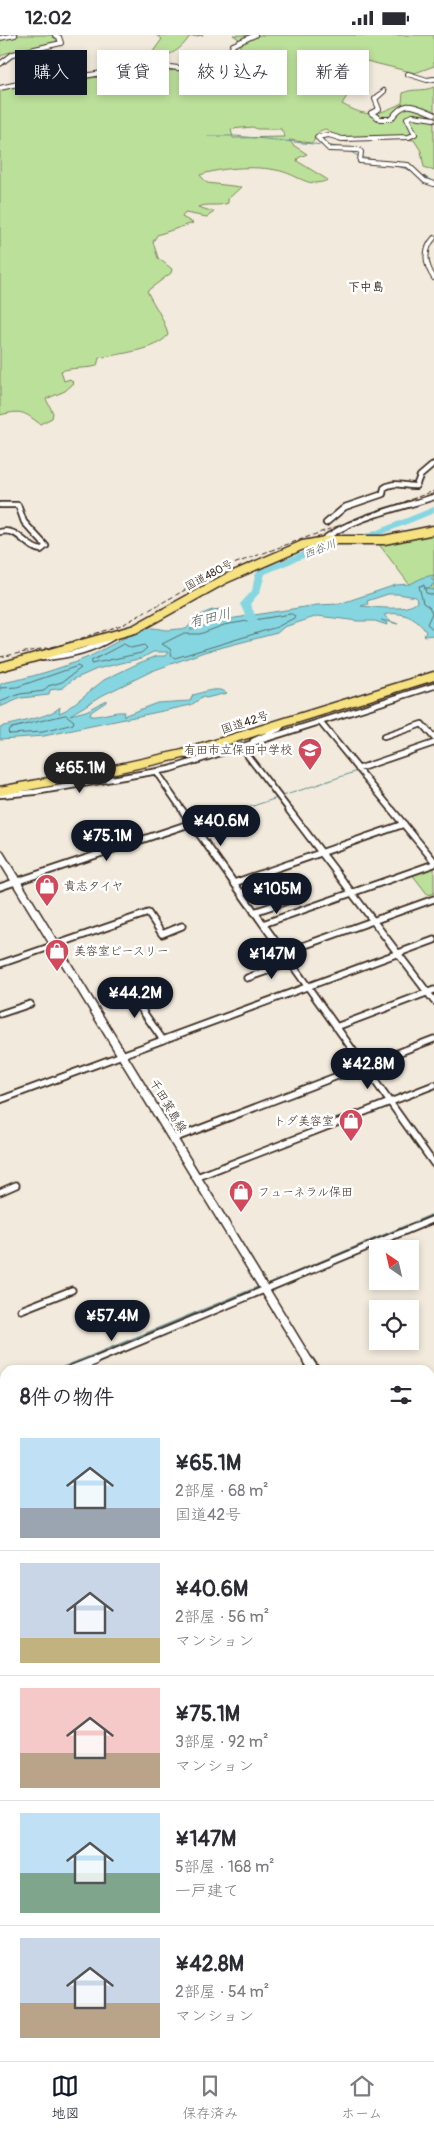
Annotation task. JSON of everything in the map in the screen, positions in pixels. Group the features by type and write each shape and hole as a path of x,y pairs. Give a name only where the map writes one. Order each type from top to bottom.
{"highway":[{"name":"国道480号","path":"0,667 115,636 144,625 224,579 291,549 321,541 390,540 434,530"},
{"name":"国道42号","path":"0,791 183,755 434,676"}],"main road":[{"name":"千田箕島線","path":"0,855 311,1365"}],"street":[{"path":"0,38 15,35"},
{"path":"0,64 14,55 61,43 56,35"},
{"path":"0,88 39,80 79,77 113,71 132,73 162,66 186,69 211,59 228,56 233,45 255,35"},
{"path":"408,74 427,80 434,79"},
{"path":"384,91 375,99 379,109 370,113 376,118 385,121 391,119 399,108 411,105 434,115"},
{"path":"434,119 413,115 407,118 415,134 409,137 342,139 328,135 317,137 329,149 359,150 361,152 358,159 360,161 408,165 414,169 422,181 434,184"},
{"path":"434,237 426,249 428,267 434,278"},
{"path":"326,523 342,507 383,494 384,488 388,484 397,483 416,486 420,477 434,464"},
{"path":"321,541 334,532 378,515 434,497"},
{"path":"0,505 18,505 24,522 46,543 46,546 41,550 34,549 19,534 7,530 0,532"},
{"path":"0,795 35,792 156,772 434,686"},
{"path":"263,924 434,862 320,722"},
{"path":"183,755 192,756 241,747 278,729 284,724"},
{"path":"384,737 422,724 434,738"},
{"path":"358,769 434,743"},
{"path":"241,747 434,1001"},
{"path":"156,772 434,1164"},
{"path":"0,887 192,823"},
{"path":"234,883 404,824"},
{"path":"241,893 282,879"},
{"path":"254,912 293,899"},
{"path":"283,953 434,899"},
{"path":"0,964 148,913 162,934 182,926"},
{"path":"0,1100 434,941"},
{"path":"247,978 290,963"},
{"path":"125,987 163,1040"},
{"path":"336,1027 434,990"},
{"path":"0,1014 30,1003"},
{"path":"173,1139 434,1039"},
{"path":"197,1177 434,1085"},
{"path":"0,1192 16,1185"},
{"path":"82,1365 263,1286 434,1219"},
{"path":"21,1311 72,1290"}],"green space":[{"path":"0,35 61,35 54,44 15,50 0,57"},
{"path":"156,35 203,35 189,37 185,43 169,54 169,50 154,50 162,39"},
{"path":"233,35 434,35 434,66 415,73 369,62 369,50 297,50 297,95 348,95 342,104 359,112 372,114 385,111 402,103 403,93 434,87 434,171 424,167 421,151 414,140 365,136 348,142 339,141 326,129 321,130 311,143 289,140 307,154 298,158 297,161 328,180 326,181 313,183 284,172 265,168 219,170 200,175 207,183 241,187 228,199 228,203 198,207 214,212 207,217 185,213 182,217 193,223 157,235 153,242 158,258 172,269 171,273 147,291 168,335 163,340 146,348 99,358 97,366 61,371 64,381 70,379 74,383 65,391 46,399 53,413 52,418 40,424 30,416 22,413 13,412 0,415 0,86 15,85 15,95 87,95 87,78 97,77 97,95 169,95 169,71 179,70 179,95 287,95 287,50 241,50 239,39","holes":["253,127 257,129 281,129 285,137 233,138 231,129"]},
{"path":"434,532 434,617 378,543"},
{"path":"434,865 434,893 428,895 411,873"}],"water":[{"path":"434,575 431,579 434,581 432,587 425,588 434,590 434,635 424,636 426,632 419,623 409,617 397,614 384,615 390,621 398,624 381,620 386,622 387,625 375,621 318,616 284,627 277,633 204,652 152,671 103,695 70,715 86,711 106,700 106,702 91,712 90,716 124,712 123,716 157,703 190,701 193,695 206,691 219,690 227,693 203,697 191,705 44,736 0,739 0,727 41,717 60,707 59,713 66,710 104,680 139,663 157,656 165,656 168,652 153,652 142,658 97,669 72,680 63,688 50,690 49,695 21,698 0,707 0,685 2,683 33,676 76,662 136,632 152,628 168,630 186,629 206,612 220,609 210,612 190,630 223,620 317,605 339,604 396,585 410,584 424,577","holes":["388,594 416,597 417,602 413,605 399,608 361,606 368,604 367,601"]}],"waterway":[{"path":"208,136 236,136 323,145"},
{"path":"327,145 342,148"},
{"path":"349,151 360,157 380,161"},
{"path":"394,165 413,171"},
{"path":"418,173 434,182"},
{"name":"西谷川","path":"254,623 245,604 256,592 259,575 262,572 335,542 372,535 434,510"},
{"path":"405,755 434,746"},
{"path":"238,811 358,771"},
{"path":"31,880 242,810"},
{"path":"0,891 13,886"},
{"path":"266,1285 434,1214"},
{"path":"77,1362 261,1286"},
{"path":"70,1365 80,1361"}],"railway":[{"path":"0,657 61,645 124,624 228,566 434,491"}],"place":[{"name":"有田市立保田中学校","path":"310,771"},
{"name":"貴志タイヤ","path":"47,907"},
{"name":"美容室ピースリー","path":"57,972"},
{"name":"トダ美容室","path":"351,1142"},
{"name":"フューネラル保田","path":"241,1213"}],"district":[{"name":"下中島","path":"366,287"}],"water label":[{"name":"有田川","path":"210,618"}]}
